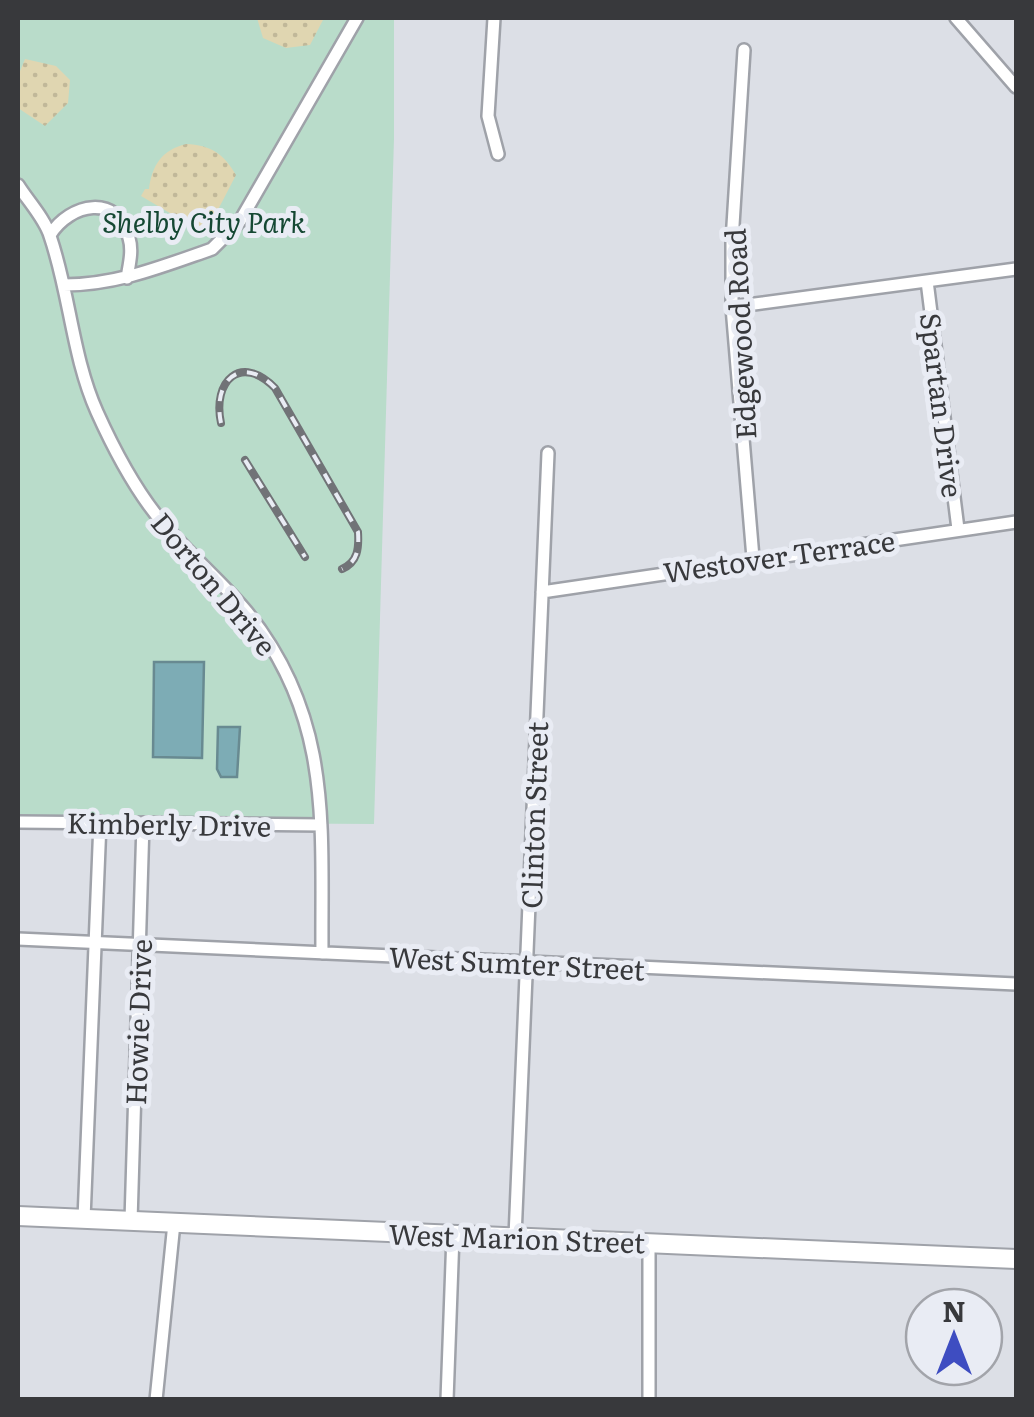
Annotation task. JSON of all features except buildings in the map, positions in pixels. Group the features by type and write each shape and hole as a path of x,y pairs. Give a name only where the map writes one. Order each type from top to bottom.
{"main road":[{"name":"West Marion Street","path":"18,1216 1016,1259"}],"street":[{"path":"64,285 97,285 127,278 212,249 230,234 357,18"},
{"path":"494,18 488,116 498,154"},
{"path":"956,18 1016,87"},
{"name":"Edgewood Road","path":"744,50 732,241 732,307 753,558"},
{"name":"Dorton Drive","path":"18,185 50,234 64,285 71,332 96,411 127,470 165,526 269,642 299,700 315,753 321,825 322,953"},
{"path":"50,234 63,218 79,208 114,214 128,231 130,240 127,278"},
{"path":"732,307 1016,269"},
{"name":"Spartan Drive","path":"927,281 958,529"},
{"name":"Clinton Street","path":"515,1237 548,453"},
{"name":"Westover Terrace","path":"542,592 1016,522"},
{"name":"Kimberly Drive","path":"18,822 321,825"},
{"name":"Howie Drive","path":"84,1219 100,822"},
{"name":"Howie Drive","path":"131,1221 143,823"},
{"name":"West Sumter Street","path":"18,938 1016,984"},
{"path":"156,1400 174,1223"},
{"path":"447,1400 453,1234"},
{"path":"649,1242 649,1400"}],"green space":[{"name":"Shelby City Park","path":"18,18 394,18 374,824 18,822"}],"sand":[{"path":"257,18 324,18 310,45 286,48 263,38"},
{"path":"25,59 56,66 70,80 68,103 45,126 18,108 18,76"},
{"path":"186,144 216,152 236,175 209,227 197,229 141,196 149,189 160,160"}],"water":[{"path":"154,662 204,662 202,758 153,757"},
{"path":"218,727 240,727 237,777 221,777 217,769"}],"railway":[{"path":"221,423 221,395 232,377 251,373 275,388 358,532 356,554 342,569"},
{"path":"245,460 305,557"}]}
